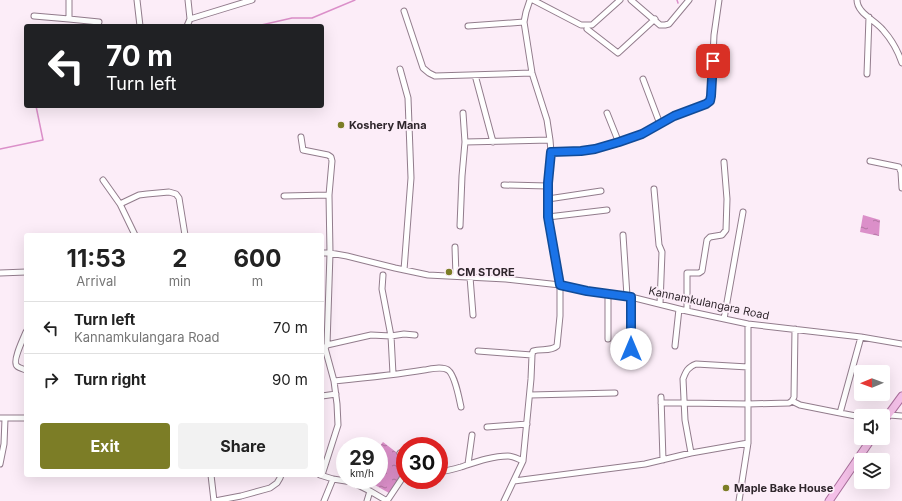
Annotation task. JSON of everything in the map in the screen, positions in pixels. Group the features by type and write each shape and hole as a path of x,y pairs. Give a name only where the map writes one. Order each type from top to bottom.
{"main road":[{"path":"890,413 902,396"},
{"path":"829,501 867,445"}],"street":[{"path":"69,0 69,19"},
{"path":"137,0 140,24"},
{"path":"188,0 190,19 188,24"},
{"path":"190,19 252,0"},
{"path":"504,501 523,461 533,351 552,350 557,346 560,316 560,285 548,217 548,186 551,152 550,140 547,120 532,73 524,22 526,12 532,0 581,25 592,25 620,0"},
{"path":"631,0 660,24 665,25 669,24 689,0"},
{"path":"551,152 595,149 619,142 642,134 674,116 706,104 710,101 714,35 719,0"},
{"path":"857,0 858,8 883,29 899,54 902,62"},
{"path":"404,11 423,68 429,74 435,76 532,73"},
{"path":"34,16 99,22"},
{"path":"867,74 869,17"},
{"path":"587,29 618,53 654,19"},
{"path":"468,26 524,22"},
{"path":"400,69 408,98 411,178 404,270"},
{"path":"475,75 493,142"},
{"path":"643,79 660,124"},
{"path":"460,226 465,142 464,113"},
{"path":"607,113 619,142"},
{"path":"301,136 303,150 328,155 331,157 332,161 330,195 330,253 325,347 334,381 338,425 324,469"},
{"path":"465,142 550,140"},
{"path":"870,161 899,167 901,172 902,188"},
{"path":"687,311 687,273 699,273 702,271 707,240 710,237 722,235 726,230 727,199 724,162"},
{"path":"103,180 120,204 134,233"},
{"path":"504,185 548,186"},
{"path":"654,189 659,245 662,252 660,304"},
{"path":"548,199 601,191"},
{"path":"120,204 139,195 169,192 176,194 179,198 185,233"},
{"path":"284,196 330,195"},
{"path":"548,217 607,210"},
{"path":"724,319 743,212"},
{"path":"623,235 629,297 631,349"},
{"path":"455,247 456,276"},
{"name":"Kannamkulangara Road","path":"324,253 330,253 428,275 506,279 560,285 629,297 748,324 861,337 902,344"},
{"path":"0,272 24,272"},
{"path":"382,275 382,289 391,336 393,374"},
{"path":"470,277 473,315"},
{"path":"608,294 608,339"},
{"path":"675,346 679,309"},
{"path":"739,501 748,443 748,324"},
{"path":"792,401 794,398 795,330"},
{"path":"325,347 372,336 404,334 415,335"},
{"path":"24,337 15,362 18,367 24,369"},
{"path":"840,413 861,337"},
{"path":"478,351 532,355"},
{"path":"691,454 685,420 683,379 685,372 696,364 748,367"},
{"path":"334,381 445,368 450,371 453,376 461,407"},
{"path":"530,395 615,393"},
{"path":"324,396 336,394"},
{"path":"661,397 663,460"},
{"path":"661,403 748,404 789,403 792,401 854,416"},
{"path":"890,414 902,416"},
{"path":"0,464 4,444 3,418 24,418"},
{"path":"487,428 527,424"},
{"path":"468,464 472,435"},
{"path":"514,481 645,464 748,443"},
{"path":"448,470 490,458 507,456 523,461"},
{"path":"324,476 333,479 352,482 387,501 396,488"},
{"path":"211,477 214,501 241,496 270,488 277,483 280,477"},
{"path":"324,501 333,479"},
{"path":"367,501 370,491"}],"water":[{"path":"863,215 880,220 879,236 860,232"},
{"path":"388,446 396,452 396,482 389,493 382,489 388,489"}],"waterway":[{"path":"266,24 292,18 312,18 355,0"},
{"path":"0,149 43,140 36,108"}],"place":[{"name":"Koshery Mana","path":"341,125"},
{"name":"CM STORE","path":"449,272"},
{"name":"Maple Bake House","path":"726,488"}],"route":[{"path":"631,349 631,297 587,291 560,285 548,217 548,183 551,152 595,149 619,142 642,134 674,116 706,104 710,101 711,96 713,61"}]}
